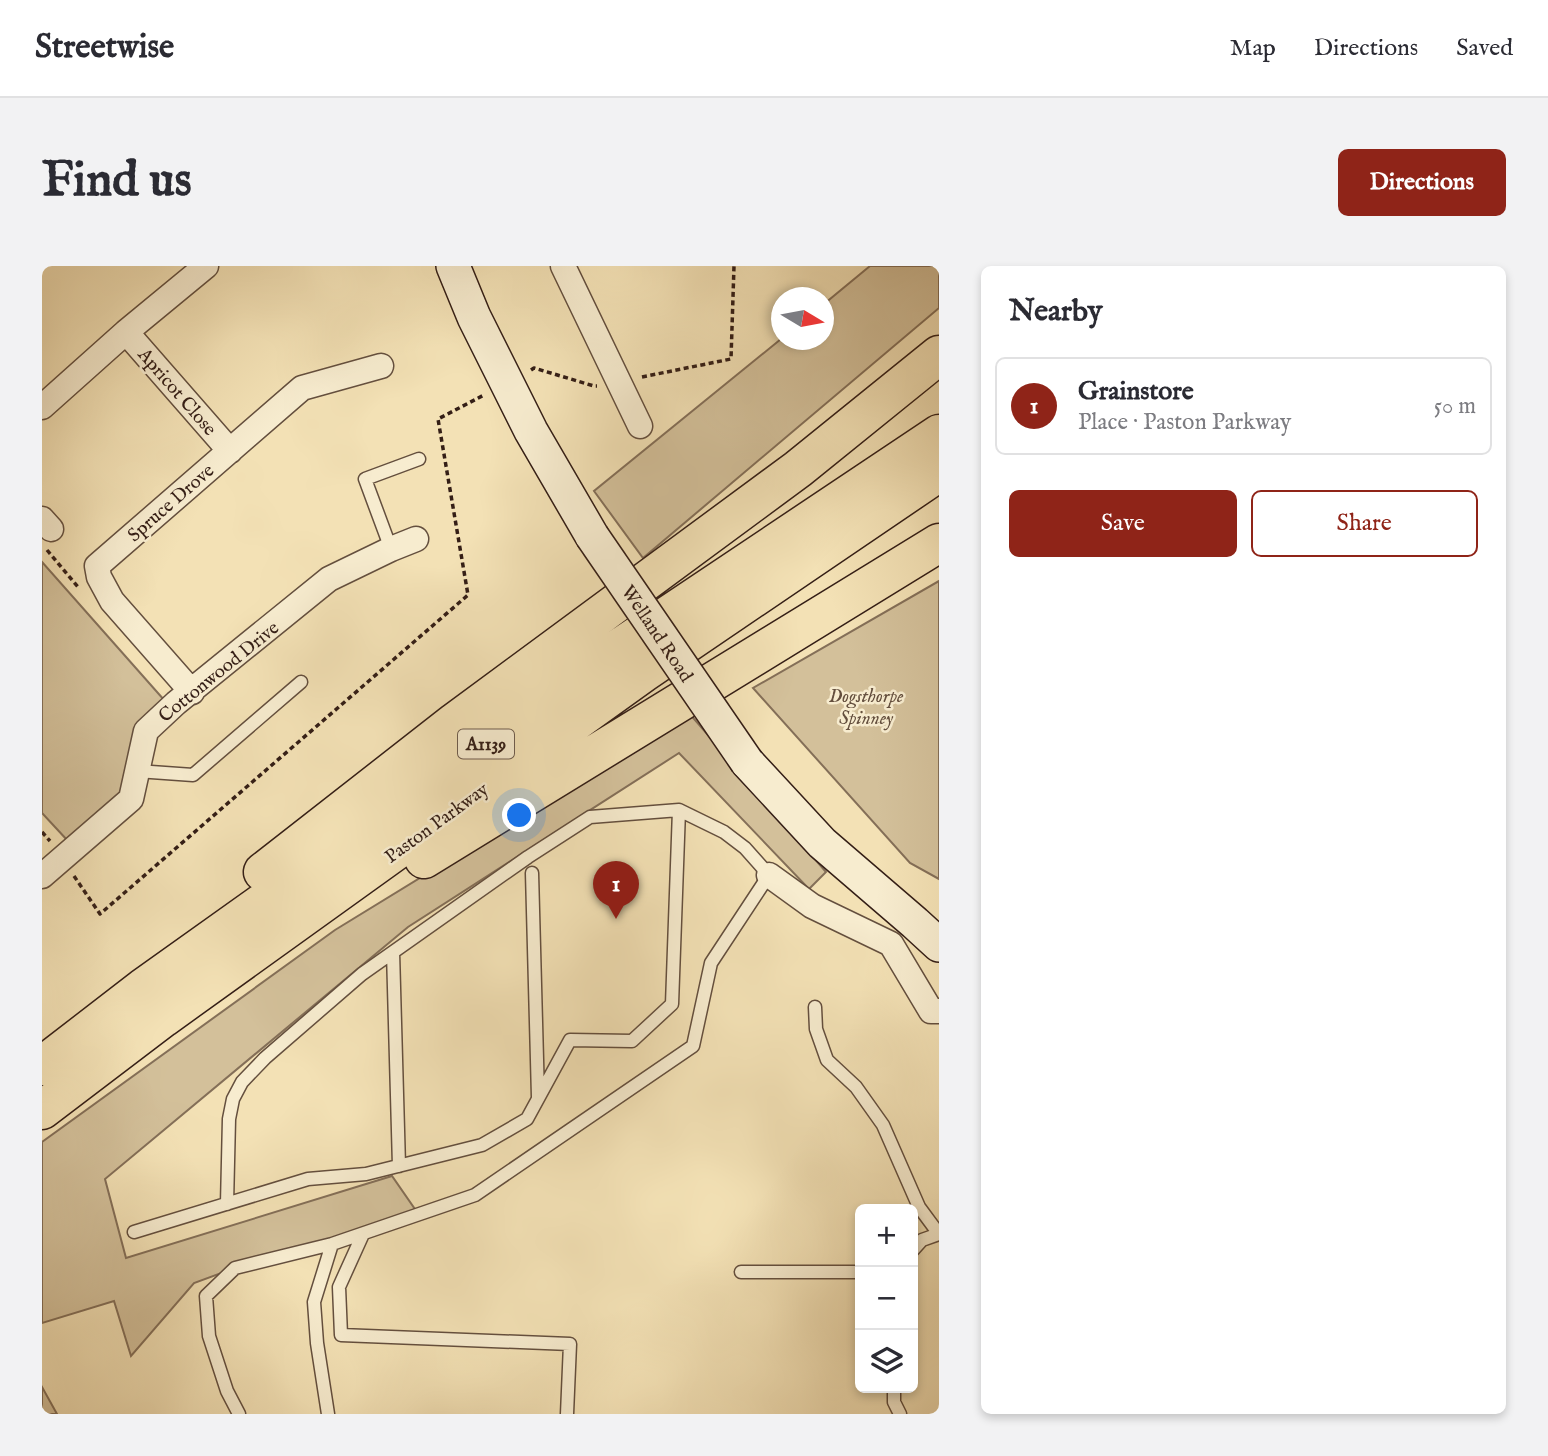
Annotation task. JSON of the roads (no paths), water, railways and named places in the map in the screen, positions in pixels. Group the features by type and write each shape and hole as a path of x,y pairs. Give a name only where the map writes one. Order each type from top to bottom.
{"highway":[{"name":"A1139","path":"153,1003 237,892 455,722 798,469 939,355"},
{"name":"Paston Parkway","path":"42,1110 153,1003 625,644 939,434"},
{"name":"Paston Parkway","path":"42,1066 153,1003 939,472"},
{"name":"A1139","path":"153,1003 939,543"}],"street":[{"name":"Apricot Close","path":"42,407 126,332 206,266"},
{"name":"Welland Road","path":"453,266 474,317 531,431 592,536 747,762 822,843 939,945"},
{"path":"563,266 640,426"},
{"name":"Apricot Close","path":"126,332 230,451"},
{"name":"Spruce Drove","path":"192,692 112,601 99,577 97,566 302,388 381,366"},
{"name":"Cottonwood Drive","path":"42,876 131,799 146,731 176,703 329,579 416,539"},
{"path":"769,875 812,906 891,944 931,1011 939,1011"}],"lane":[{"path":"391,549 365,479 419,459"},
{"path":"137,771 193,775 301,682"},
{"path":"134,1232 308,1179 366,1174 482,1144 527,1119 570,1041 632,1041 672,1004 679,810"},
{"path":"227,1204 229,1119 233,1099 242,1082 265,1058 362,974 528,857 590,817 679,810 724,832 745,848 769,875 711,963 694,1046 475,1195 332,1244 235,1268 206,1296 209,1336 239,1414"},
{"path":"532,873 538,1099"},
{"path":"393,952 399,1166"},
{"path":"814,1007 816,1029 827,1060 856,1087 883,1125 919,1207 939,1234 922,1240 918,1244"},
{"path":"363,1234 339,1287 341,1335 570,1344 567,1414"},
{"path":"328,1414 317,1343 314,1302 332,1244"},
{"path":"741,1272 855,1272"},
{"path":"894,1393 894,1402 900,1414"}],"place":[{"name":"Grainstore","path":"616,919"}],"park label":[{"name":"Dogsthorpe Spinney","path":"866,706"}]}
